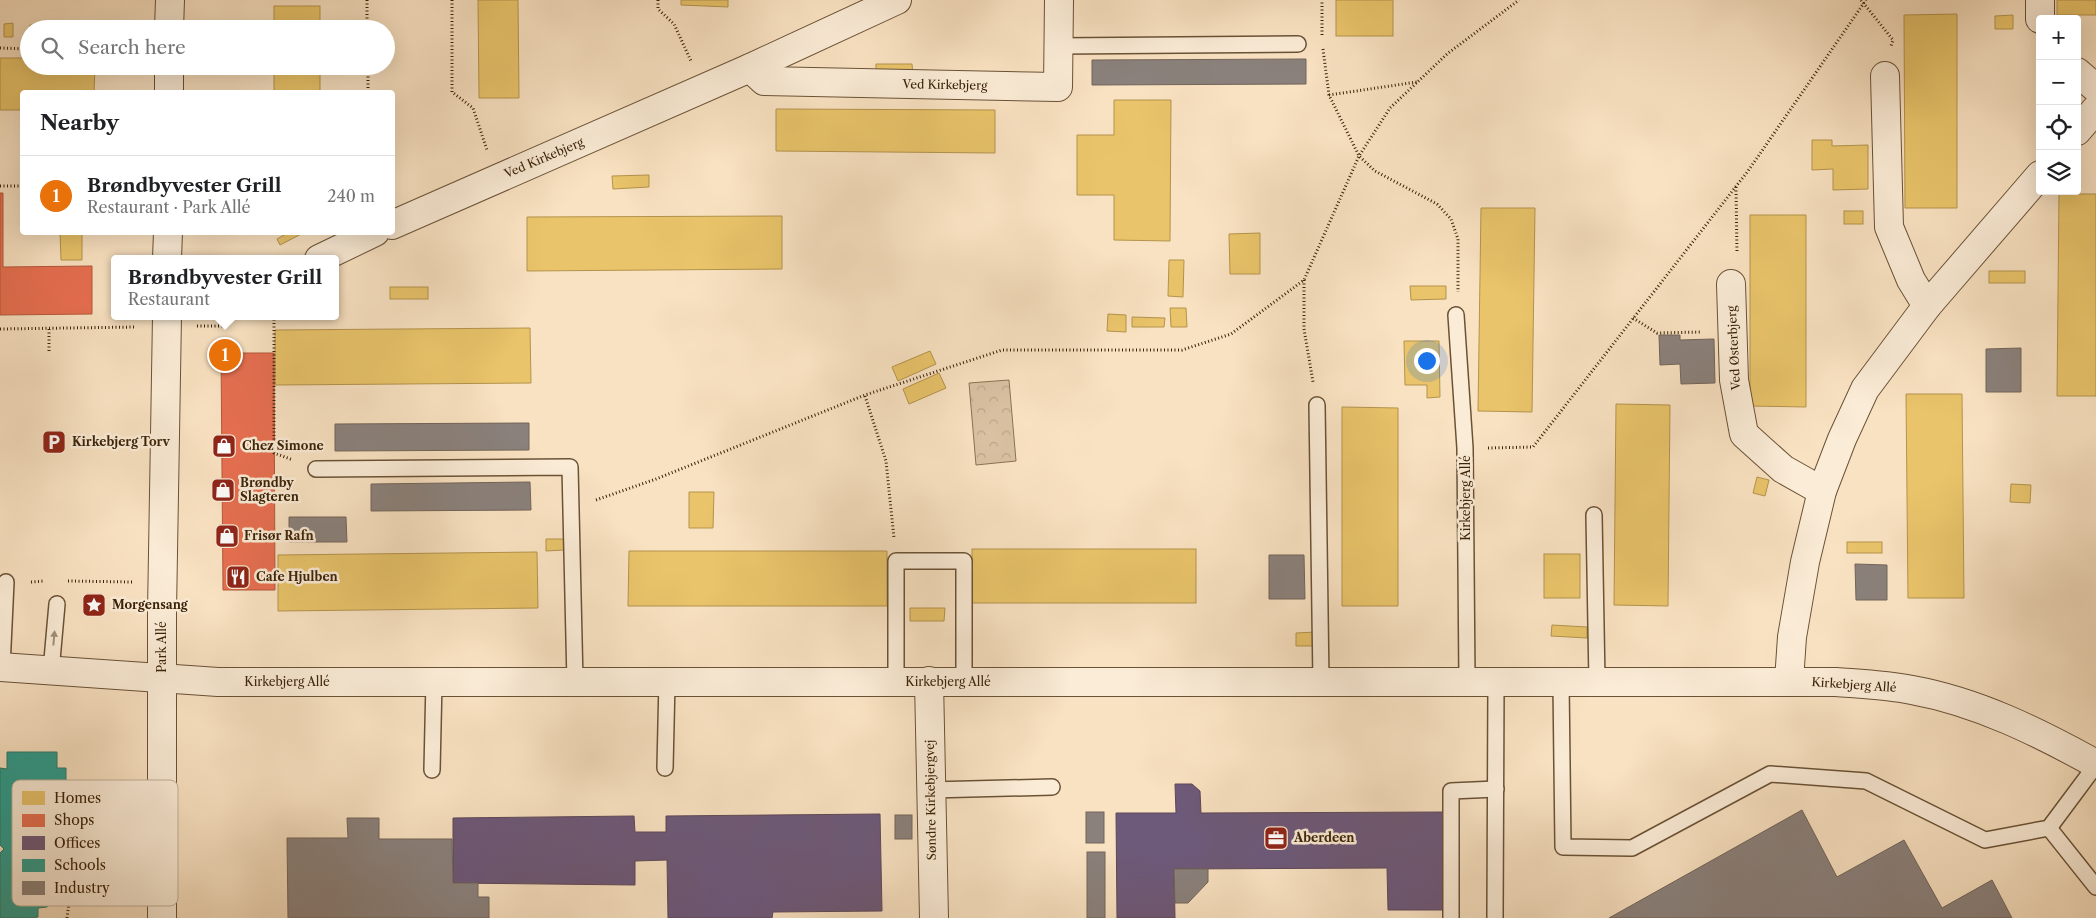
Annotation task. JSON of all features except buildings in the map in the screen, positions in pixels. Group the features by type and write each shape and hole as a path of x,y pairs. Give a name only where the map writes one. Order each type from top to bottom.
{"street":[{"path":"169,20 170,0"},
{"name":"Ved Kirkebjerg","path":"395,224 750,68 897,0"},
{"name":"Ved Kirkebjerg","path":"750,68 764,81 1058,87 1059,0"},
{"path":"2040,0 2040,15"},
{"path":"169,75 169,90"},
{"path":"2081,75 2096,88"},
{"path":"1885,76 1889,227 1911,280 1927,306"},
{"path":"2081,126 2096,109"},
{"path":"1789,680 1792,637 1803,572 1822,491 1865,389 1927,306 2036,180"},
{"path":"168,235 168,255"},
{"path":"327,255 370,235"},
{"name":"Ved Østerbjerg","path":"1731,284 1734,380 1744,434 1783,469 1822,491"},
{"name":"Park Allé","path":"162,780 162,582 167,321"},
{"name":"Kirkebjerg Allé","path":"1,667 162,676 218,682 1597,682 1789,680 1836,682 1896,687 1961,702 2036,732 2096,765"},
{"name":"Søndre Kirkebjergvej","path":"929,681 934,918"}],"lane":[{"path":"1059,46 1298,44"},
{"name":"Kirkebjerg Allé","path":"1456,315 1465,448 1467,681"},
{"path":"1317,405 1321,681"},
{"path":"316,469 570,467 575,682"},
{"path":"1594,515 1597,682"},
{"path":"896,682 896,561 964,561 964,682"},
{"path":"1,667 6,582"},
{"path":"51,671 57,604"},
{"path":"432,770 434,682"},
{"path":"665,768 666,682"},
{"path":"1494,918 1496,682"},
{"path":"1561,682 1563,847 1632,848 1770,774 1866,781 1985,840 2049,828 2096,765"},
{"path":"931,790 1052,787"},
{"path":"1451,918 1451,791 1496,789"},
{"path":"2049,828 2096,887"}],"path":[{"path":"367,0 367,20"},
{"path":"452,0 452,92 473,108 496,178"},
{"path":"658,0 658,9 674,24 704,88"},
{"path":"1322,0 1322,40 1329,95 1359,156 1375,171 1437,204 1451,219 1458,239 1458,301 1456,315"},
{"path":"1317,405 1304,329 1304,280 1359,156 1390,108 1447,54 1519,0"},
{"path":"1465,448 1533,447 1736,187 1863,1 1892,40 1885,76"},
{"path":"0,48 20,49"},
{"path":"368,75 368,90"},
{"path":"1329,95 1418,81"},
{"path":"0,186 20,186"},
{"path":"1731,284 1738,250 1736,187"},
{"path":"572,508 656,479 865,396 1002,350 1182,350 1231,334 1304,280"},
{"path":"1633,318 1656,333 1732,332"},
{"path":"0,329 49,329 167,321 227,326 229,320"},
{"path":"274,320 274,453 316,469"},
{"path":"49,329 50,352"},
{"path":"865,396 886,461 896,561"},
{"path":"6,582 46,581"},
{"path":"65,581 162,582"},
{"path":"133,906 162,911"}],"green space":[{"path":"1009,380 1016,461 976,465 969,383"}],"place":[{"name":"Brøndbyvester Grill","path":"225,355"},
{"name":"Kirkebjerg Torv","path":"54,442"},
{"name":"Chez Simone","path":"224,446"},
{"name":"Brøndby Slagteren","path":"223,490"},
{"name":"Frisør Rafn","path":"227,536"},
{"name":"Cafe Hjulben","path":"238,577"},
{"name":"Morgensang","path":"94,605"},
{"name":"Aberdeen","path":"1276,838"}]}
